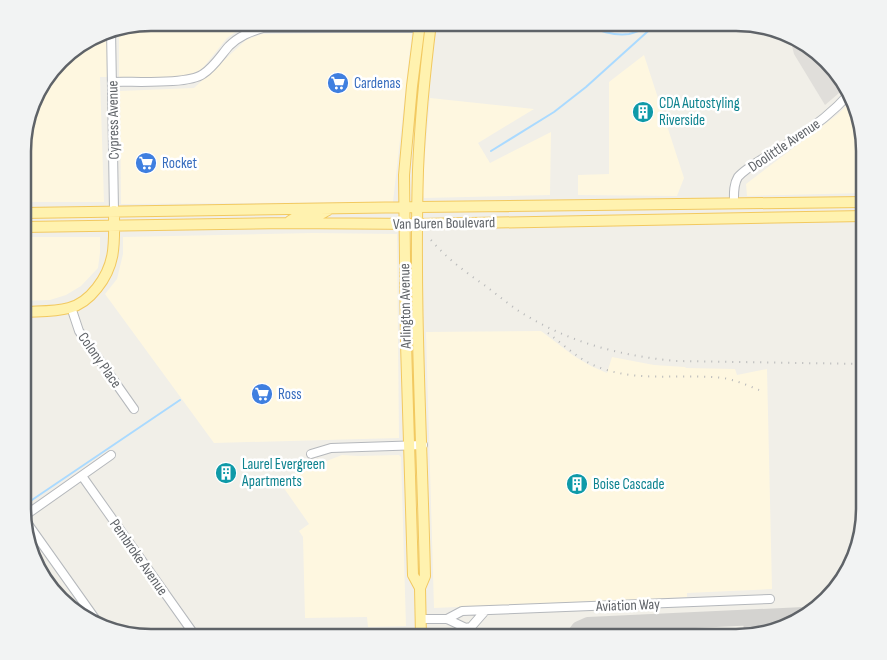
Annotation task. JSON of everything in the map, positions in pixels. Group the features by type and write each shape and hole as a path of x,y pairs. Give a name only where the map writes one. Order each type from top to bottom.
{"main road":[{"name":"Arlington Avenue","path":"419,31 405,159 404,223 413,575 420,588"},
{"path":"426,31 426,65"},
{"name":"Arlington Avenue","path":"420,628 420,588 425,576 418,344 418,206 419,163 430,31"},
{"name":"Van Buren Boulevard","path":"31,213 418,206 855,202"},
{"path":"287,223 295,218 317,216 331,208"},
{"path":"230,224 246,218 278,216 287,209"},
{"path":"31,312 50,311 71,307 81,303 93,293 104,279 113,256 114,211"},
{"name":"Van Buren Boulevard","path":"31,227 287,223 418,224 855,216"}],"street":[{"path":"112,82 185,80 202,76 215,64 230,45 244,34 253,31"},
{"name":"Cypress Avenue","path":"111,38 114,211"},
{"name":"Doolittle Avenue","path":"734,204 734,186 738,178 795,140 825,117 844,99"},
{"name":"Colony Place","path":"71,307 79,331 134,409"},
{"path":"311,454 331,448 422,446"},
{"path":"32,511 111,455"},
{"name":"Pembroke Avenue","path":"82,476 190,628"},
{"path":"34,532 91,613"},
{"name":"Aviation Way","path":"420,620 447,619 462,611 770,599"},
{"name":"Aviation Way","path":"447,619 466,628 471,627 485,611"}],"shaded area":[{"path":"151,31 237,31 227,38 202,69 192,74 178,77 119,77 119,35"},
{"path":"412,32 393,202 121,204 120,91 194,88 246,40 262,34"},
{"path":"107,40 108,77 100,77 104,202 31,202 31,151 35,120 40,105 51,84 78,56 91,47"},
{"path":"792,45 803,51 815,61 831,78 840,92 825,105 794,54"},
{"path":"644,55 684,178 677,196 578,195 578,175 609,174 609,82"},
{"path":"430,98 534,109 478,143 490,163 551,132 550,195 424,198 422,188"},
{"path":"846,106 853,127 855,143 855,193 747,196 746,184"},
{"path":"313,233 397,234 399,438 214,443 105,294 117,279 123,254 123,237"},
{"path":"31,237 100,237 98,268 81,286 66,295 50,300 31,301"},
{"path":"541,331 574,356 607,373 612,357 654,365 735,369 737,375 767,369 772,589 687,593 687,597 434,608 426,332"},
{"path":"342,455 399,455 401,457 406,626 368,627 367,617 305,618 303,537 299,531 309,524 281,484 294,475 299,463 311,467"}],"waterway":[{"path":"605,32 618,34 636,32"},
{"path":"491,151 554,112 586,87 647,32"},
{"path":"32,500 180,400"}],"taxiway":[{"path":"580,629 588,625 790,616"},
{"path":"751,618 752,627"}],"railway":[{"path":"431,240 458,265 522,313 563,334 599,347 637,356 676,361 855,364"},
{"path":"548,333 584,360 613,372 644,376 723,378 759,390"}],"place":[{"name":"Cardenas","path":"338,83"},
{"name":"CDA Autostyling Riverside","path":"643,112"},
{"name":"Rocket","path":"146,163"},
{"name":"Ross","path":"262,394"},
{"name":"Laurel Evergreen Apartments","path":"226,473"},
{"name":"Boise Cascade","path":"577,484"}]}
